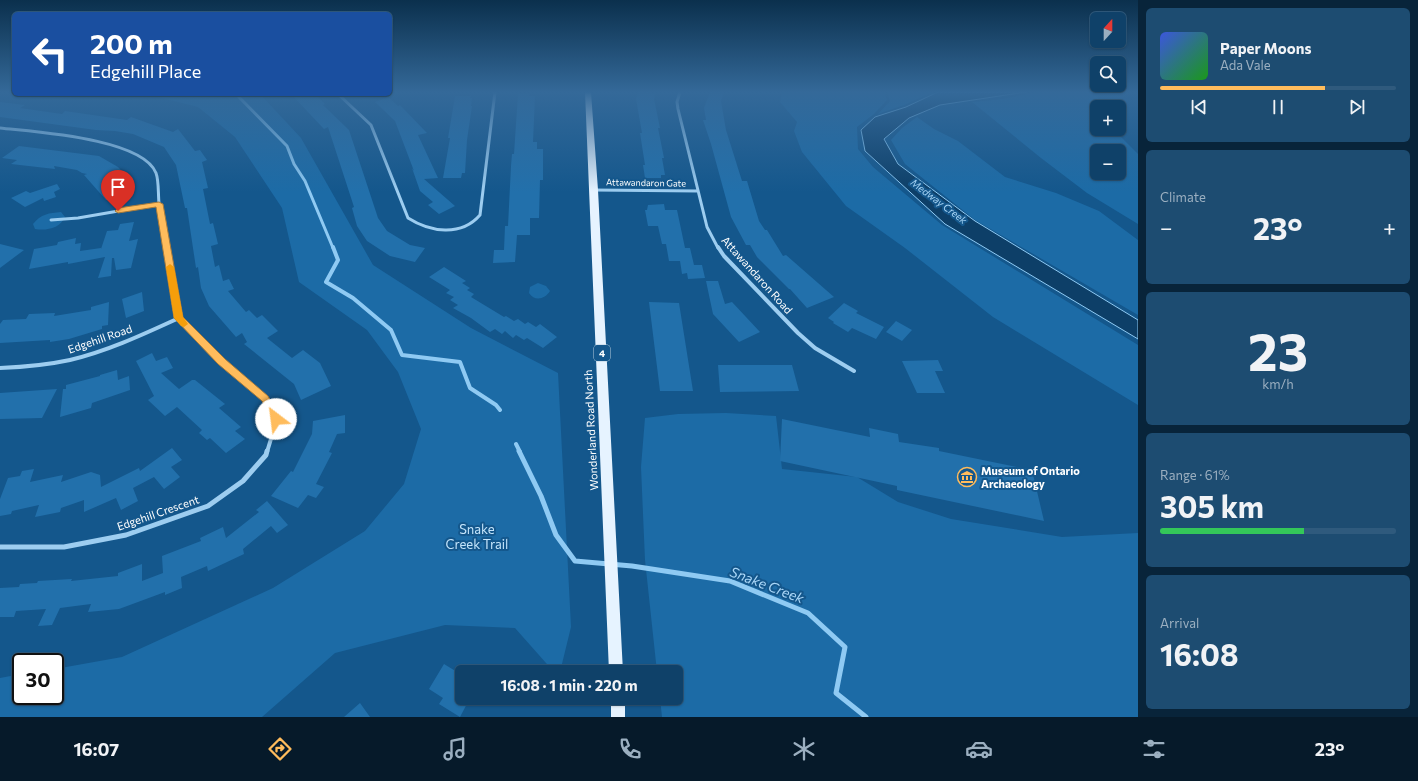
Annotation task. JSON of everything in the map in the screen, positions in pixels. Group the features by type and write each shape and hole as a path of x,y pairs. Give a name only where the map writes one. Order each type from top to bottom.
{"main road":[{"name":"Wonderland Road North","path":"590,125 616,665"},
{"path":"618,705 618,717"}],"street":[{"path":"371,125 406,215 420,226 445,231 463,228 475,221 480,215 491,125"},
{"name":"Attawandaron Road","path":"682,125 707,227 716,245 724,256 798,333 815,348 854,371"},
{"path":"0,128 93,140 129,150 147,161 156,173 159,204 178,318"},
{"name":"Attawandaron Gate","path":"594,190 698,191"},
{"path":"51,220 78,218 159,204"},
{"name":"Edgehill Road","path":"0,368 49,364 89,355 125,342 178,318"},
{"name":"Edgehill Crescent","path":"0,547 64,547 134,532 208,506 243,481 266,455 276,419 265,398 222,361 178,318"}],"green space":[{"name":"Snake Creek Trail","path":"221,125 289,125 301,138 373,265 471,328 558,373 571,627 562,665 548,665 515,628 445,625 335,653 262,717 0,717 0,678 12,676 12,705 64,705 64,667 122,657 273,588 365,531 404,484 421,429 398,372 367,330 299,282 282,208 235,137"},
{"path":"796,125 859,125 857,127 858,149 873,167 942,225 1138,345 1138,405 993,317 905,248 846,206 802,152 794,131"},
{"path":"905,125 929,125 958,141 1005,177 1056,193 1099,211 1138,240 1138,315 975,220 905,164 891,140"},
{"path":"1001,125 1090,125 1090,136 1120,136 1138,154 1138,224 1087,193"},
{"path":"61,212 65,217 60,224 53,228 44,230 35,229 33,224 42,216"},
{"path":"538,283 546,286 550,291 543,298 534,298 529,293 530,287"},
{"path":"726,413 776,416 782,469 857,477 898,502 951,519 1062,537 1138,533 1138,717 662,717 661,705 683,705 683,665 656,665 645,560 641,467 645,418 678,414"}],"water":[{"name":"Medway Creek","path":"866,125 900,125 884,139 898,164 975,221 1138,320 1138,339 945,224 865,151 861,130"}],"building":[{"path":"62,125 155,125 173,132 178,129 195,151 200,150 207,160 202,162 208,188 203,189 210,224 213,223 218,244 211,246 215,267 219,265 223,281 229,279 234,289 228,291 246,312 249,310 257,318 262,315 278,331 267,338 292,358 303,350 320,363 331,386 301,400 294,384 244,344 247,342 242,333 236,337 209,306 201,288 198,267 196,268 187,208 185,208 176,165 164,147 133,134"},
{"path":"321,125 344,125 349,130 378,218 387,231 410,245 425,248 415,262 390,256 367,241 357,226 352,208 354,207 328,127 324,129"},
{"path":"397,125 420,125 427,133 418,135 438,178 424,179 455,206 439,214 428,205 433,202 420,191 412,168 414,171"},
{"path":"450,125 469,125 465,173 462,173 461,178 443,178 450,138 448,138"},
{"path":"516,125 534,125 533,142 537,142 537,149 543,149 543,180 540,180 539,218 530,218 530,235 517,235 515,262 493,263 494,250 504,250 505,226 508,226 512,154 514,154"},
{"path":"641,125 659,125 660,128 658,128 664,158 662,158 665,175 661,175 661,178 645,178 643,165 645,165 640,133 642,133"},
{"path":"705,125 725,125 742,181 747,181 759,221 765,230 767,230 783,256 786,255 834,297 807,308 757,257 750,245 746,245 731,217"},
{"path":"19,146 99,156 118,167 132,182 129,192 123,193 122,198 106,200 84,175 87,174 77,170 54,166 55,169 11,164 17,160 2,158"},
{"path":"57,184 60,189 54,192 56,197 44,201 43,198 25,207 11,198 26,191 30,193"},
{"path":"664,204 665,210 677,210 685,248 690,248 694,265 702,265 705,278 688,279 687,273 682,274 680,261 669,261 666,244 662,244 658,226 648,226 645,210 647,210 648,205"},
{"path":"134,222 129,241 138,239 131,268 116,270 114,258 112,258 111,276 98,278 105,257 29,269 34,249 57,245 58,242 76,238 75,244 81,243 80,251 101,249 107,231 118,230 120,224"},
{"path":"0,244 24,250 0,268"},
{"path":"444,267 466,281 462,283 470,288 467,290 474,294 471,297 504,317 506,316 514,321 518,319 525,324 528,322 536,327 540,324 557,337 543,348 527,338 524,340 516,335 513,338 505,331 502,334 495,329 490,332 471,318 453,308 458,305 450,300 454,297 446,293 450,290 429,277"},
{"path":"706,281 718,281 725,304 732,302 760,332 739,342 713,314"},
{"path":"142,292 144,311 126,318 122,299"},
{"path":"109,302 108,325 102,326 102,329 69,339 50,342 50,340 0,343 0,324 3,320 26,319 29,314 55,313 54,316 91,310 91,307"},
{"path":"649,302 679,303 693,391 660,391"},
{"path":"844,303 858,311 856,313 884,327 876,339 852,328 848,332 833,323 834,322 828,318"},
{"path":"896,321 912,330 902,341 886,332"},
{"path":"152,353 156,361 167,357 173,368 161,373 179,389 192,380 195,380 225,404 219,408 241,427 235,431 245,439 226,453 210,438 207,440 199,433 202,430 177,407 165,416 148,400 154,396 136,361"},
{"path":"938,360 943,371 935,371 945,393 917,393 902,361"},
{"path":"718,365 792,365 799,391 720,392"},
{"path":"117,370 118,380 129,376 130,390 92,403 91,408 60,417 63,389 66,389 66,385"},
{"path":"57,389 42,418 0,419 0,393"},
{"path":"345,415 345,433 337,434 329,452 332,453 316,484 324,487 316,498 308,495 298,508 271,496 291,471 293,472 312,434 313,421"},
{"path":"782,419 870,437 869,428 898,434 899,442 939,448 939,451 1032,470 1044,521 897,490 897,486 780,461"},
{"path":"172,448 182,460 171,467 180,477 164,489 154,477 133,488 138,501 121,510 116,498 84,512 84,500 61,508 60,512 35,517 39,505 12,511 11,514 0,516 0,499 8,478 20,476 22,471 34,469 30,482 63,475 61,482 91,472 100,475 101,487 139,468 140,471"},
{"path":"267,501 288,525 277,533 271,526 243,549 244,554 208,571 207,566 181,577 182,588 165,595 165,592 119,609 88,612 91,604 60,608 52,625 38,626 46,609 16,611 14,617 0,617 0,588 19,587 20,584 37,583 38,581 72,579 71,581 118,576 118,573 142,564 142,581 163,573 162,556 201,541 200,538 223,527 226,538 259,512 256,510"},
{"path":"444,664 455,671 455,705 466,705 460,717 439,704 443,698 429,689"},
{"path":"360,703 370,717 344,717"}],"waterway":[{"path":"267,125 287,146 294,164 305,181 333,248"},
{"path":"333,247 338,260 326,282 353,298 391,330 402,355 460,362 470,388 496,405 500,410"},
{"name":"Snake Creek","path":"516,444 520,452"},
{"name":"Snake Creek","path":"519,451 541,496 556,535 575,561 632,566 730,581 808,613 845,647 836,693 866,717"}],"slow traffic":[{"path":"170,267 178,318 184,324"}],"place":[{"name":"Museum of Ontario Archaeology","path":"967,477"}],"route":[{"path":"118,211 159,204 178,318 222,361 265,398 276,419"}]}
